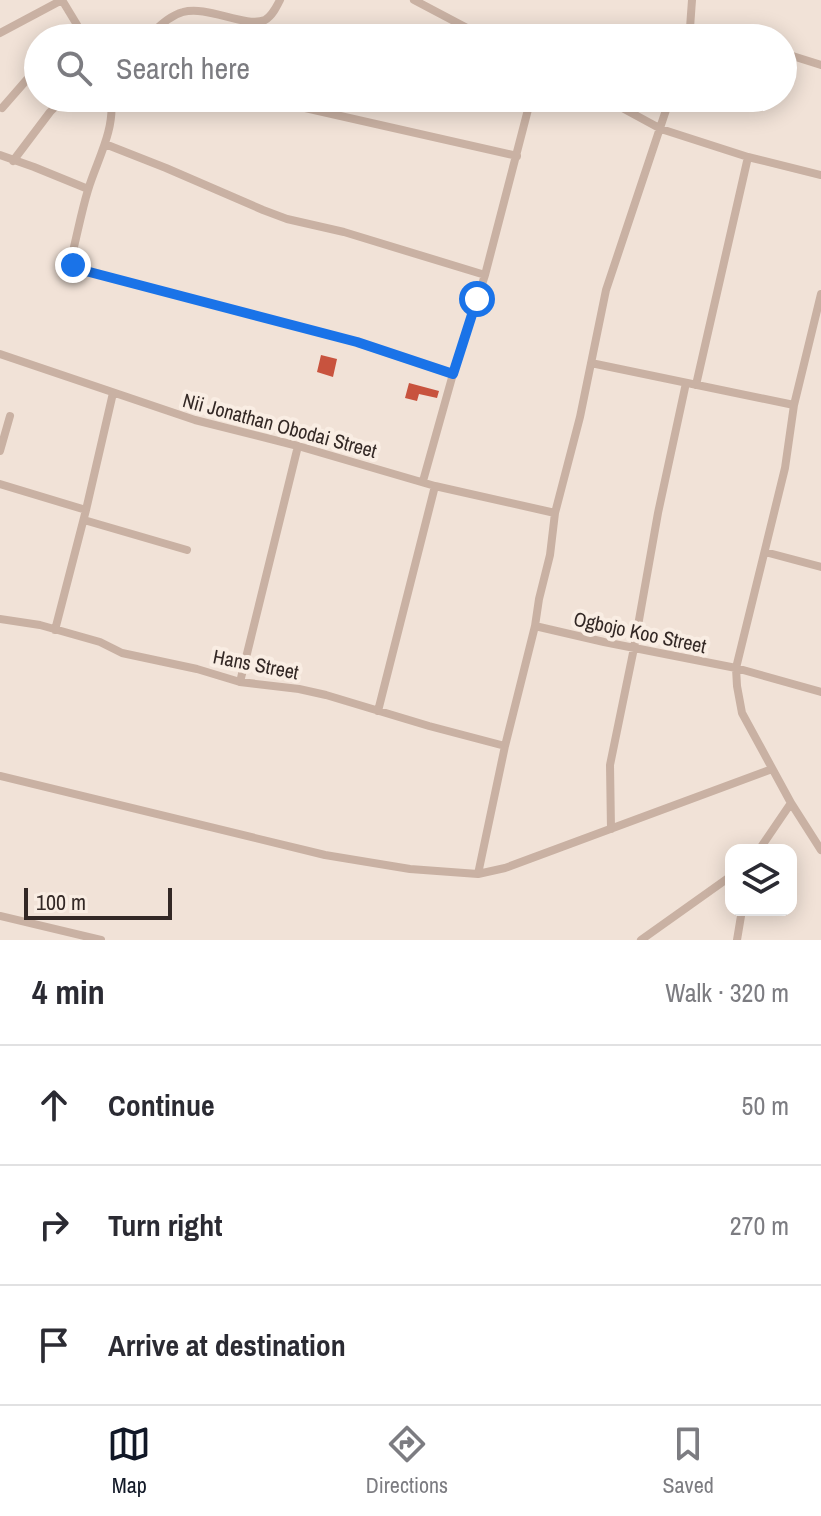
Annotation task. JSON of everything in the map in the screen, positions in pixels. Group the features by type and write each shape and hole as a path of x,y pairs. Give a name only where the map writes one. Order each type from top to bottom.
{"street":[{"path":"202,0 207,11"},
{"path":"163,24 172,16 186,11 207,11 255,22 267,19 280,0"},
{"path":"414,0 459,24"},
{"path":"689,24 692,0"},
{"path":"0,33 64,1 77,24"},
{"path":"797,57 821,65"},
{"path":"2,108 24,83"},
{"path":"13,161 50,112"},
{"path":"111,112 105,144 88,189 71,259 78,269 357,342 453,374"},
{"path":"323,112 517,156"},
{"path":"423,481 485,275 528,112"},
{"path":"630,112 661,129 748,157 821,175"},
{"path":"478,874 535,626 555,513 610,279 666,112"},
{"path":"105,144 275,215 344,232 485,275"},
{"path":"0,155 88,189"},
{"path":"611,829 610,765 658,513 748,157"},
{"path":"821,294 794,405 785,468 736,668 742,713 791,803 821,850"},
{"name":"Nii Jonathan Obodai Street","path":"0,354 195,420 435,486 555,513"},
{"path":"591,363 794,405"},
{"path":"55,630 113,393"},
{"path":"0,451 10,416"},
{"path":"240,682 298,446"},
{"path":"0,484 86,510"},
{"path":"378,711 435,486"},
{"path":"84,520 187,550"},
{"path":"765,552 821,567"},
{"name":"Hans Street","path":"0,619 40,625 100,642 122,653 240,682 299,689 505,746"},
{"name":"Ogbojo Koo Street","path":"535,626 736,668 821,692"},
{"path":"0,776 325,855 410,869 478,874 505,868 772,769"},
{"path":"763,844 791,803"},
{"path":"641,940 725,880"},
{"path":"0,916 101,940"},
{"path":"737,940 741,916"}],"building":[{"path":"321,355 337,359 333,377 317,372"},
{"path":"409,383 439,391 437,398 419,394 417,401 405,398"}],"route":[{"path":"73,265 78,269 357,342 453,374 477,299"}]}
